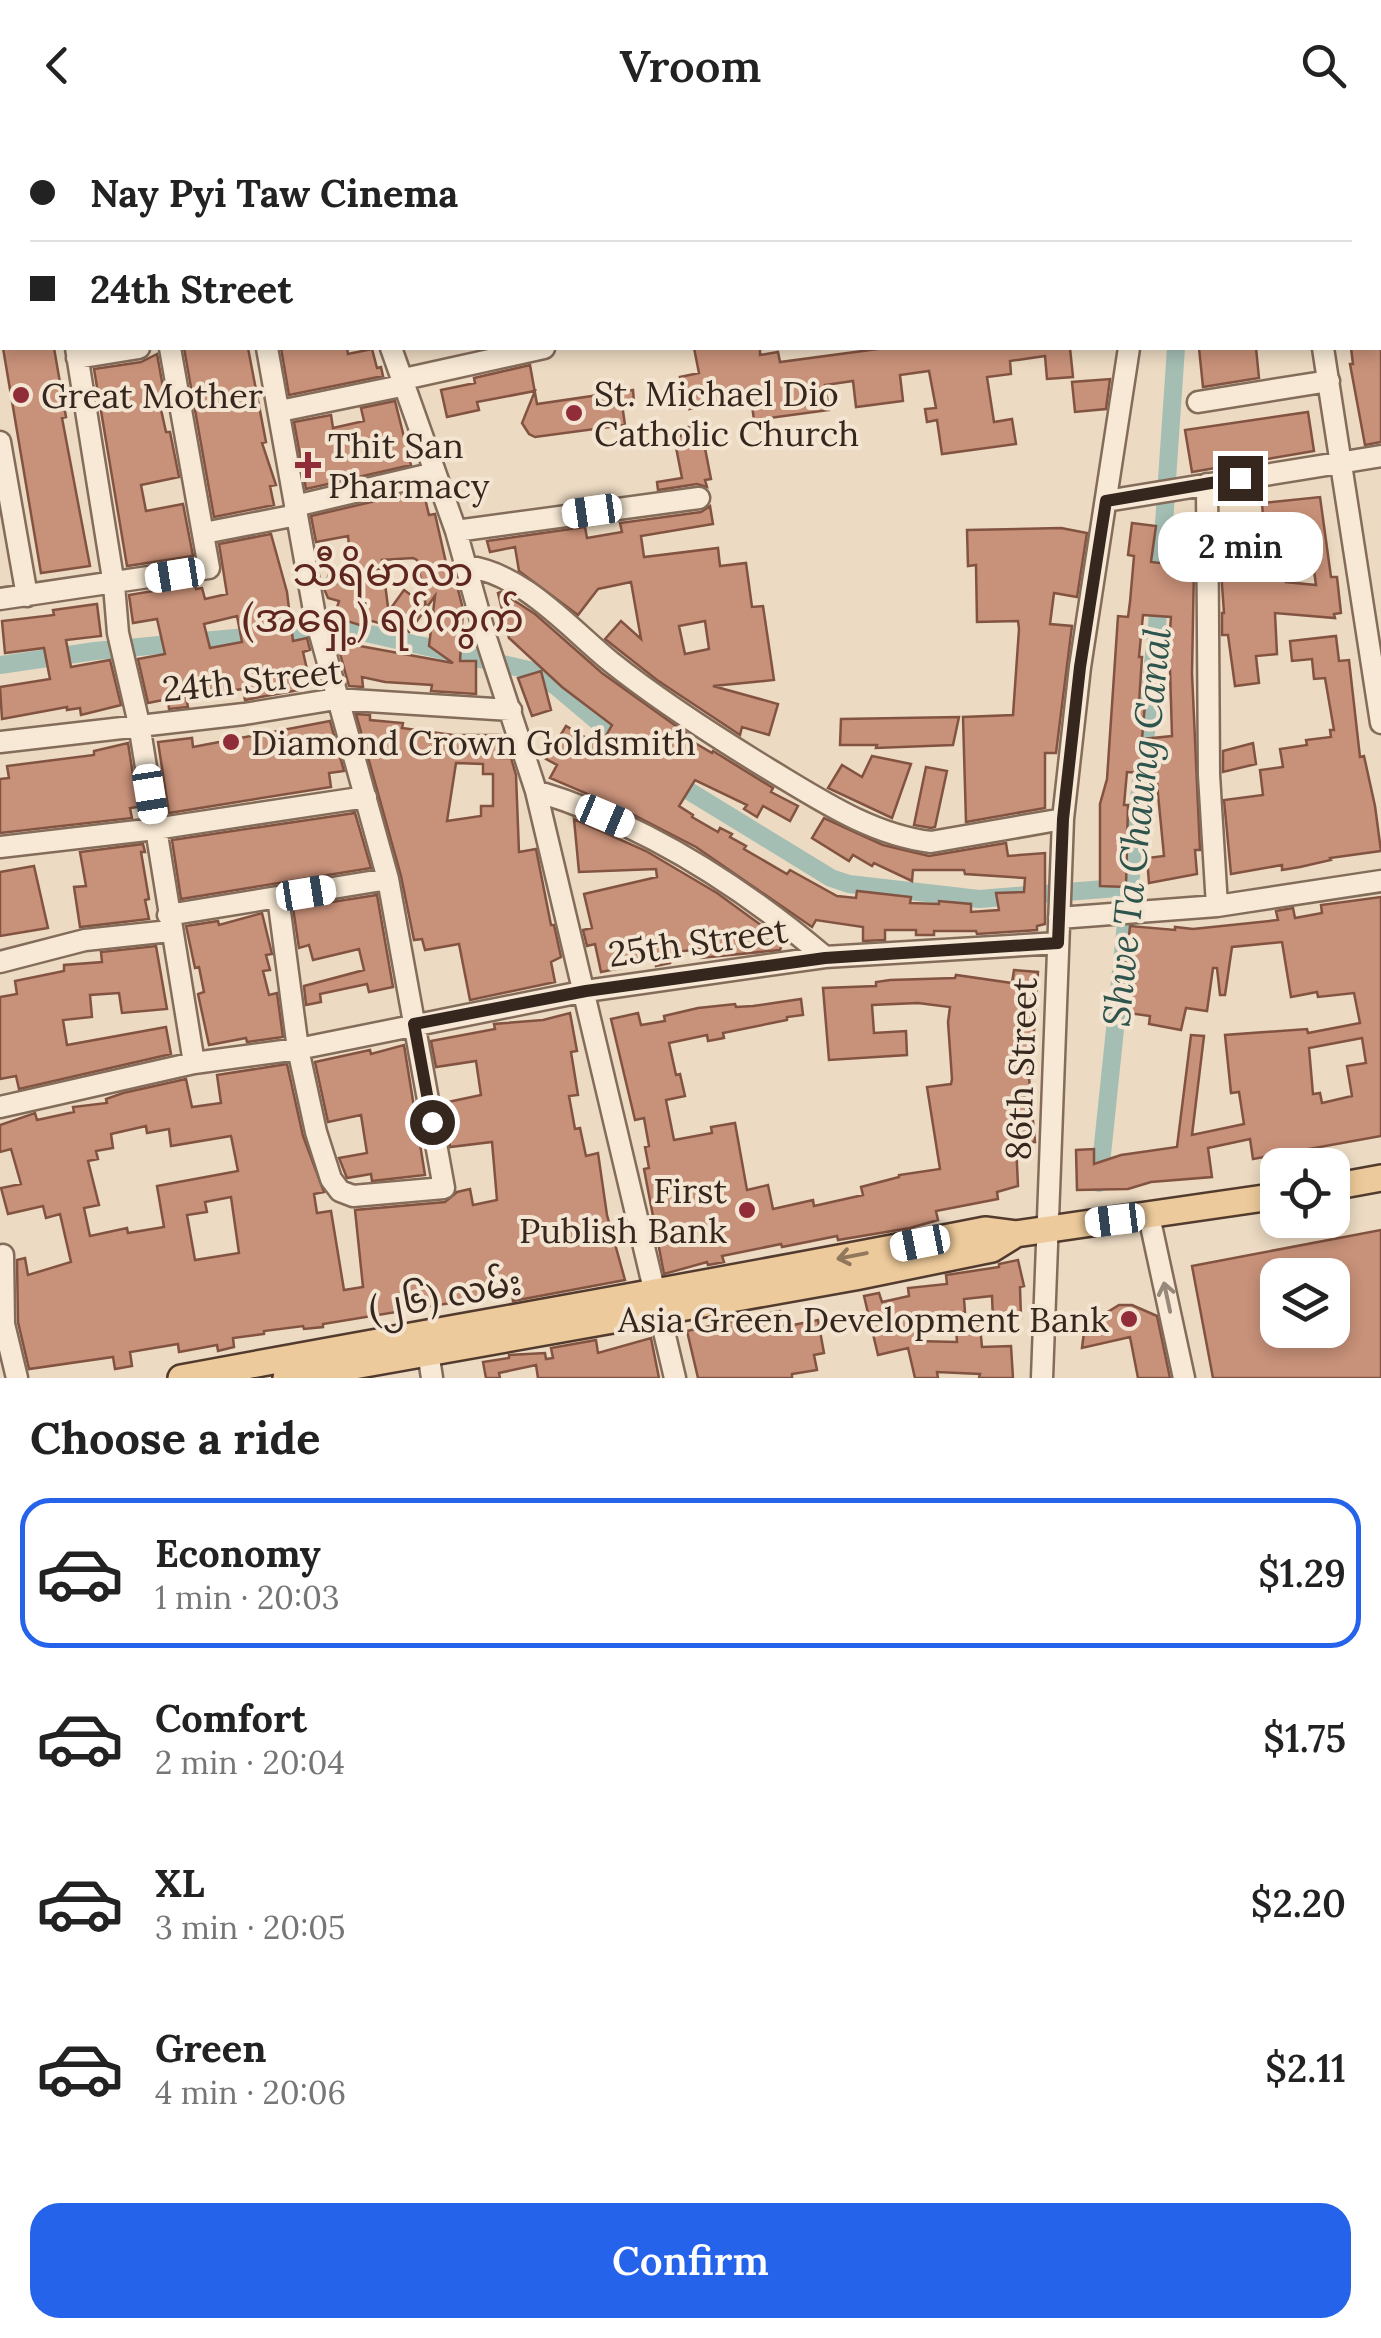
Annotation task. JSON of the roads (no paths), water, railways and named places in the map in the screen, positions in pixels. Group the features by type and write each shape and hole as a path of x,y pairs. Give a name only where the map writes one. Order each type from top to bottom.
{"main road":[{"path":"1350,1185 1381,1178"},
{"path":"1350,1187 1381,1191"},
{"name":"(၂၆) လမ်း","path":"181,1378 466,1324 659,1303 992,1250 1016,1234 1260,1199"},
{"name":"(၂၆) လမ်း","path":"286,1378 659,1303"}],"street":[{"path":"114,350 76,353 114,584 118,633 139,724 194,1062"},
{"path":"0,599 206,570 210,565 170,350"},
{"path":"267,350 314,616 388,879 444,1188 353,1196 340,1191 331,1179 298,1049 278,898"},
{"path":"392,350 456,531 536,791 675,1378"},
{"path":"280,411 536,350"},
{"name":"86th Street","path":"1042,1378 1063,819 1080,667 1129,350"},
{"path":"1324,350 1381,723"},
{"path":"1198,402 1329,381"},
{"path":"0,442 27,596"},
{"path":"1106,501 1381,456"},
{"path":"204,533 435,473"},
{"path":"1207,484 1209,774 1217,906"},
{"path":"456,531 699,498"},
{"path":"466,566 489,570 520,586 614,664 715,737 847,816 931,842 1063,819"},
{"name":"24th Street","path":"0,742 336,700 511,710"},
{"path":"536,791 577,803 633,828 738,891 825,958"},
{"path":"0,846 155,829 366,797"},
{"path":"0,962 278,898 388,879"},
{"path":"1059,912 1104,914 1217,906 1381,880"},
{"name":"25th Street","path":"0,1107 194,1062 298,1049 586,991 825,958 1058,943"},
{"path":"1149,1216 1184,1378"},
{"path":"3,1254 4,1324 17,1378"},
{"path":"428,1352 432,1378"}],"waterway":[{"name":"Shwe Ta Chaung Canal","path":"1099,1183 1157,626 1176,350"},
{"path":"0,665 95,651 344,628 529,670 557,687 627,746"},
{"path":"671,780 831,878 849,884 979,899 1130,887"}],"place":[{"name":"Great Mother","path":"21,395"},
{"name":"St. Michael Dio Catholic Church","path":"574,413"},
{"name":"Thit San Pharmacy","path":"308,465"},
{"name":"Diamond Crown Goldsmith","path":"231,742"},
{"name":"First Publish Bank","path":"747,1210"},
{"name":"Asia Green Development Bank","path":"1129,1319"}],"district":[{"name":"သီရိမာလာ (အရှေ့) ရပ်ကွက်","path":"383,594"}]}
